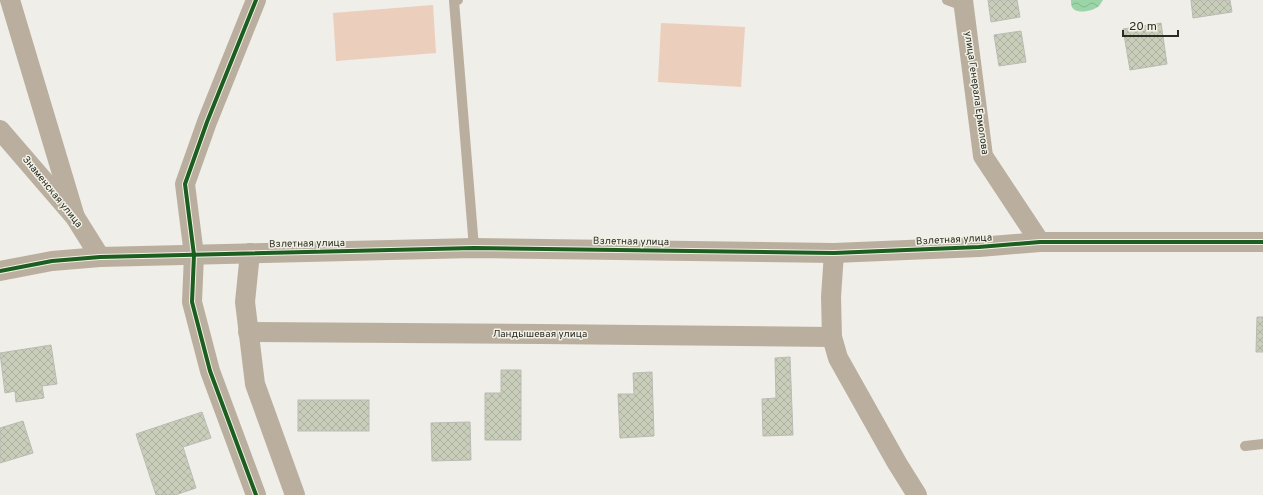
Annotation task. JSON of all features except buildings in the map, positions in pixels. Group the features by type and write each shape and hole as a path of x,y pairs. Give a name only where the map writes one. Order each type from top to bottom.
{"street":[{"path":"10,0 75,217"},
{"path":"256,0 207,122 185,184 194,255 192,302 210,371 256,495"},
{"name":"улица Генерала Ермолова","path":"958,2 983,156 1040,242"},
{"name":"Знаменская улица","path":"0,130 75,217 100,258"},
{"name":"Взлетная улица","path":"0,271 52,261 100,258 474,248 834,253 980,247 1040,242 1263,242"},
{"path":"834,253 831,298 832,337 838,358 897,463 917,495"},
{"path":"250,254 245,302 255,384 295,495"},
{"name":"Ландышевая улица","path":"248,332 832,337"}],"lane":[{"path":"458,0 454,1 474,248"},
{"path":"1245,446 1263,444"}],"shaded area":[{"path":"433,5 436,53 336,61 333,13"},
{"path":"661,23 745,27 741,87 658,82"}],"water":[{"path":"1071,0 1103,0 1097,8 1081,12 1074,9"}],"cycle path":[{"path":"256,0 207,122 185,184 194,255 192,302 210,371 256,495"},
{"path":"0,271 52,261 100,257 474,248 834,253 979,247 1040,242 1263,242"}]}
